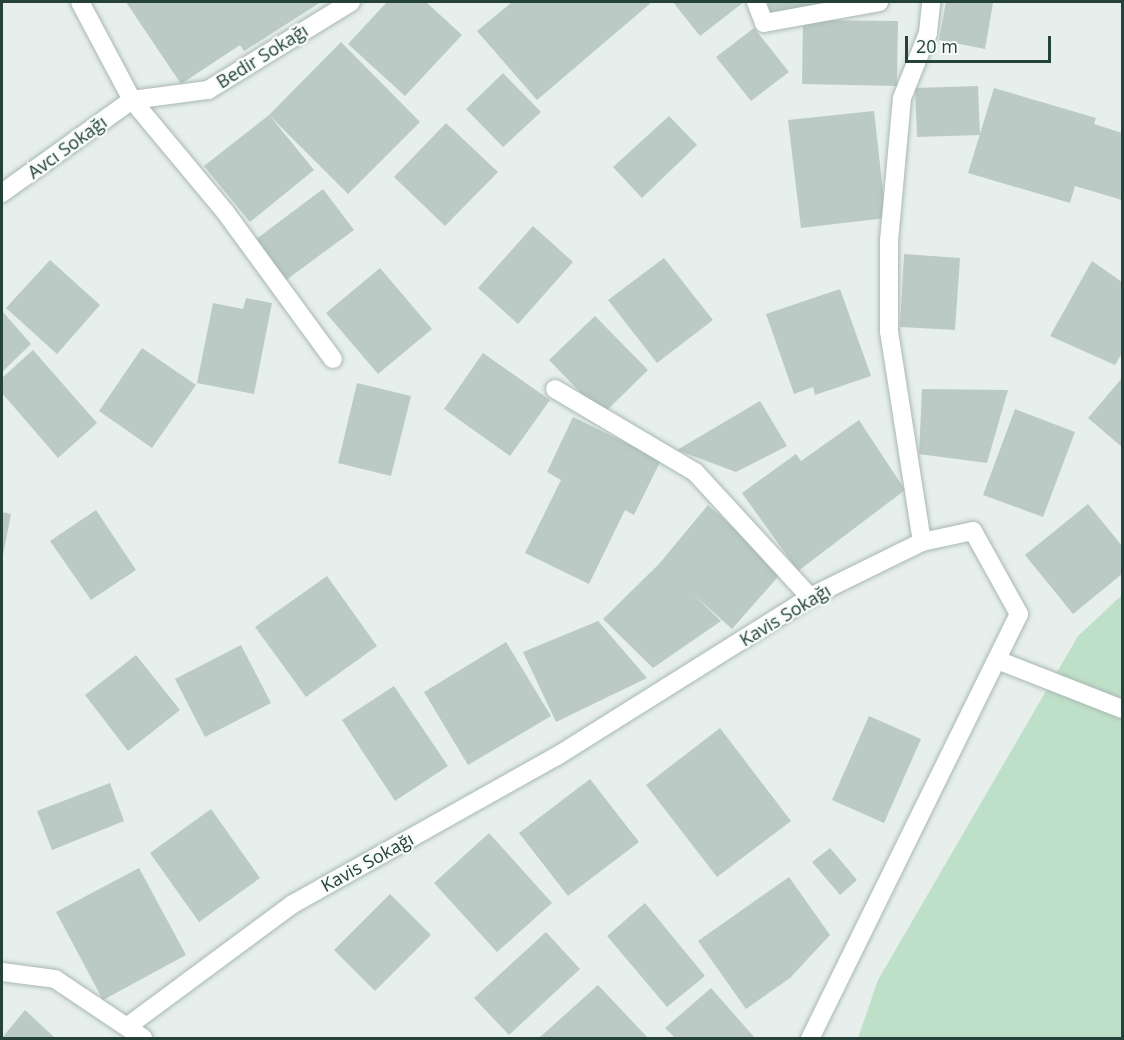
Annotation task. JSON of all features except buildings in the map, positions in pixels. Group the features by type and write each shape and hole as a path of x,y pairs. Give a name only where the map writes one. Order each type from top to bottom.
{"street":[{"path":"80,2 132,100 226,213 333,359"},
{"name":"Bedir Sokağı","path":"132,100 208,90 351,2"},
{"path":"756,2 764,23 879,2"},
{"path":"922,543 889,331 889,241 902,98 928,33 931,2"},
{"name":"Avcı Sokağı","path":"2,193 132,100"},
{"path":"555,389 695,472 810,597"},
{"name":"Kavis Sokağı","path":"128,1026 293,903 557,756 810,597 922,543 973,531 1019,614 810,1038"},
{"path":"997,660 1122,709"},
{"path":"2,972 55,979 143,1038"}],"green space":[{"path":"1122,595 1122,1038 858,1038 878,980 1078,636"}]}
